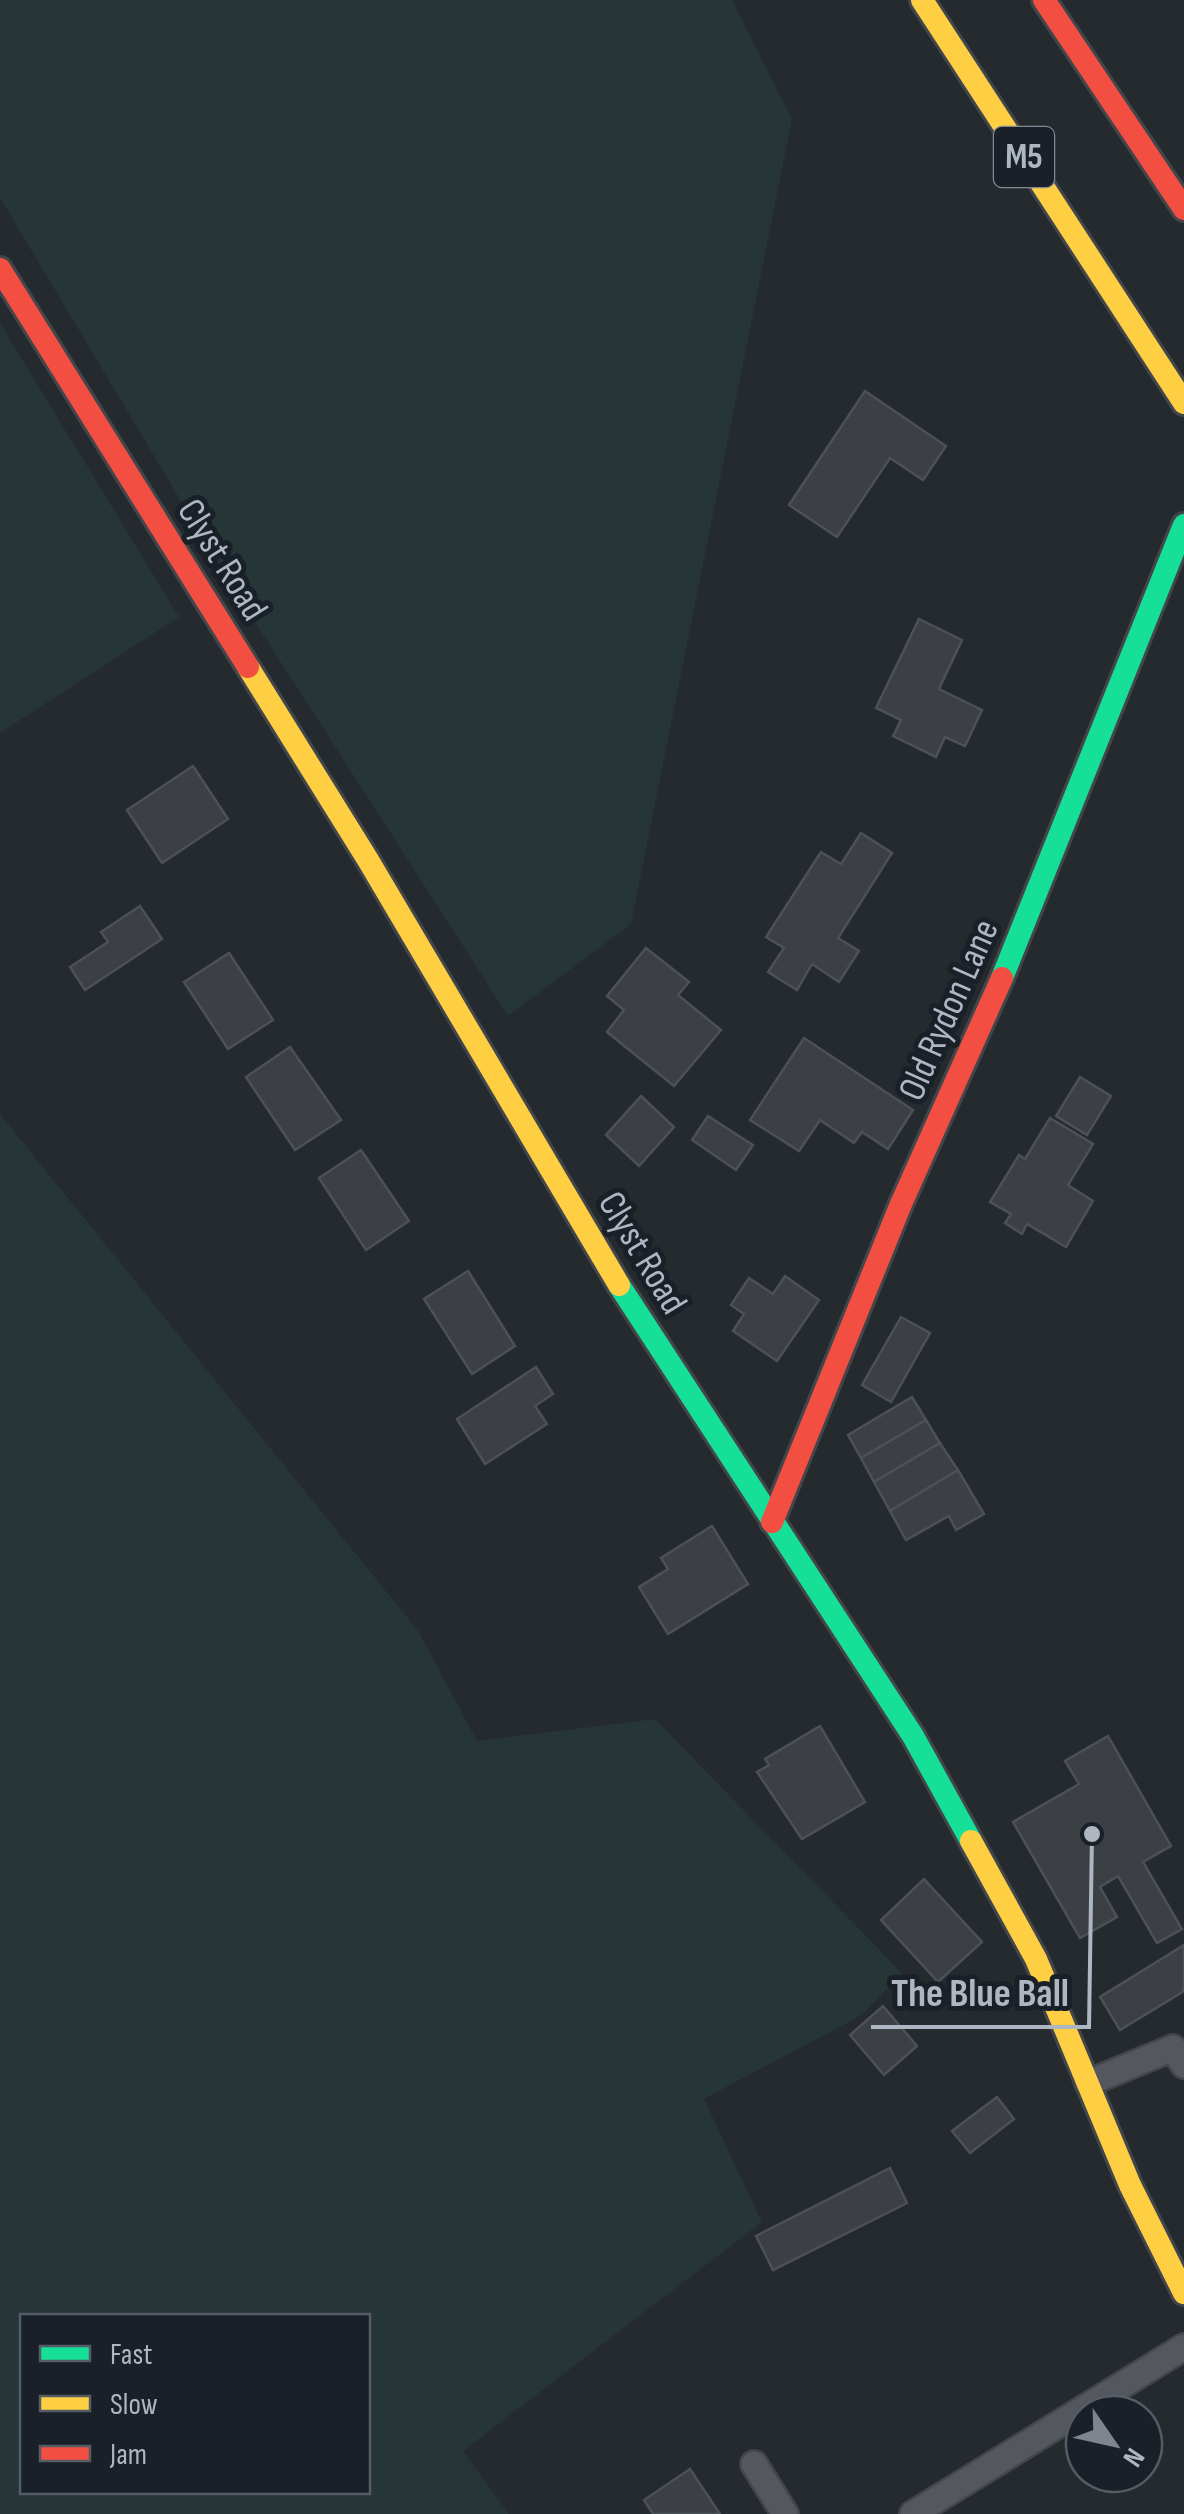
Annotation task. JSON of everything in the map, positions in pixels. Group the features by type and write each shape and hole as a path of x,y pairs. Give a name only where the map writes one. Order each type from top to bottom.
{"main road":[{"name":"M5","path":"922,0 1184,403"},
{"path":"1044,0 1184,209"},
{"name":"Clyst Road","path":"0,269 368,860 639,1319 912,1736 1036,1959 1088,2084 1184,2293"},
{"name":"M5","path":"1126,314 1184,430"},
{"name":"Old Rydon Lane","path":"772,1522 901,1204 1022,932 1137,652 1184,525"}],"lane":[{"path":"1088,2084 1173,2048 1184,2065"},
{"path":"1160,2244 1184,2226"},
{"path":"913,2514 1184,2347"},
{"path":"754,2464 785,2514"}],"shaded area":[{"path":"0,0 732,0 792,119 631,924 508,1016 230,583 0,198"},
{"path":"0,323 179,617 0,733"},
{"path":"0,1114 419,1632 477,1741 655,1719 902,1973 862,2015 704,2099 762,2222 463,2451 509,2514 0,2514"}],"building":[{"path":"865,391 946,446 923,480 890,458 837,537 789,505"},
{"path":"919,619 962,640 939,689 982,710 965,746 945,737 936,757 893,736 901,720 876,708"},
{"path":"193,766 228,819 162,863 127,810"},
{"path":"861,833 892,853 838,938 859,951 839,982 812,964 797,990 768,972 784,948 766,937 821,852 841,864"},
{"path":"140,906 162,939 85,990 70,967 108,942 101,932"},
{"path":"646,948 689,982 678,995 721,1030 674,1086 607,1032 624,1010 607,996"},
{"path":"229,953 273,1020 228,1049 184,982"},
{"path":"804,1038 913,1110 888,1149 862,1132 854,1143 820,1120 799,1151 750,1120"},
{"path":"290,1047 341,1120 295,1150 246,1077"},
{"path":"1080,1077 1111,1096 1087,1135 1056,1116"},
{"path":"641,1096 674,1127 639,1166 606,1135"},
{"path":"708,1116 753,1145 736,1170 692,1140"},
{"path":"1050,1118 1093,1144 1068,1185 1093,1201 1066,1247 1027,1224 1022,1234 1005,1223 1011,1214 990,1202 1019,1155 1025,1159"},
{"path":"361,1150 409,1221 366,1250 319,1178"},
{"path":"468,1271 515,1346 472,1374 424,1299"},
{"path":"785,1276 819,1300 777,1361 733,1331 744,1314 731,1305 749,1278 773,1294"},
{"path":"901,1317 930,1333 891,1402 862,1385"},
{"path":"536,1367 553,1394 535,1406 547,1424 485,1464 457,1419"},
{"path":"912,1397 926,1420 861,1458 848,1435"},
{"path":"926,1420 940,1443 874,1482 861,1458"},
{"path":"940,1443 958,1470 890,1511 874,1482"},
{"path":"958,1470 984,1514 956,1530 949,1516 906,1540 890,1511"},
{"path":"712,1526 748,1584 668,1634 639,1587 668,1569 661,1558"},
{"path":"820,1726 865,1802 802,1839 757,1772 769,1765 765,1759"},
{"path":"1108,1736 1171,1846 1143,1862 1182,1929 1157,1943 1118,1876 1100,1887 1117,1917 1080,1938 1013,1822 1079,1784 1065,1761"},
{"path":"924,1879 982,1942 938,1982 881,1920"},
{"path":"1184,1945 1184,1991 1120,2030 1100,1997"},
{"path":"883,2006 917,2046 884,2075 850,2035"},
{"path":"997,2097 1014,2119 970,2153 952,2131"},
{"path":"890,2168 907,2203 773,2270 756,2236"},
{"path":"690,2469 720,2514 653,2514 644,2500"}],"traffic: fast":[{"path":"1002,978 1184,525"},
{"path":"619,1285 913,1736 971,1841"}],"traffic: slow":[{"path":"922,0 1184,403"},
{"path":"248,667 368,860 619,1285"},
{"path":"971,1841 1036,1959 1130,2185 1184,2293"}],"traffic: jam":[{"path":"1044,0 1184,209"},
{"path":"0,269 248,667"},
{"path":"772,1522 901,1204 1002,978"}],"place":[{"name":"The Blue Ball","path":"1092,1834"}]}
